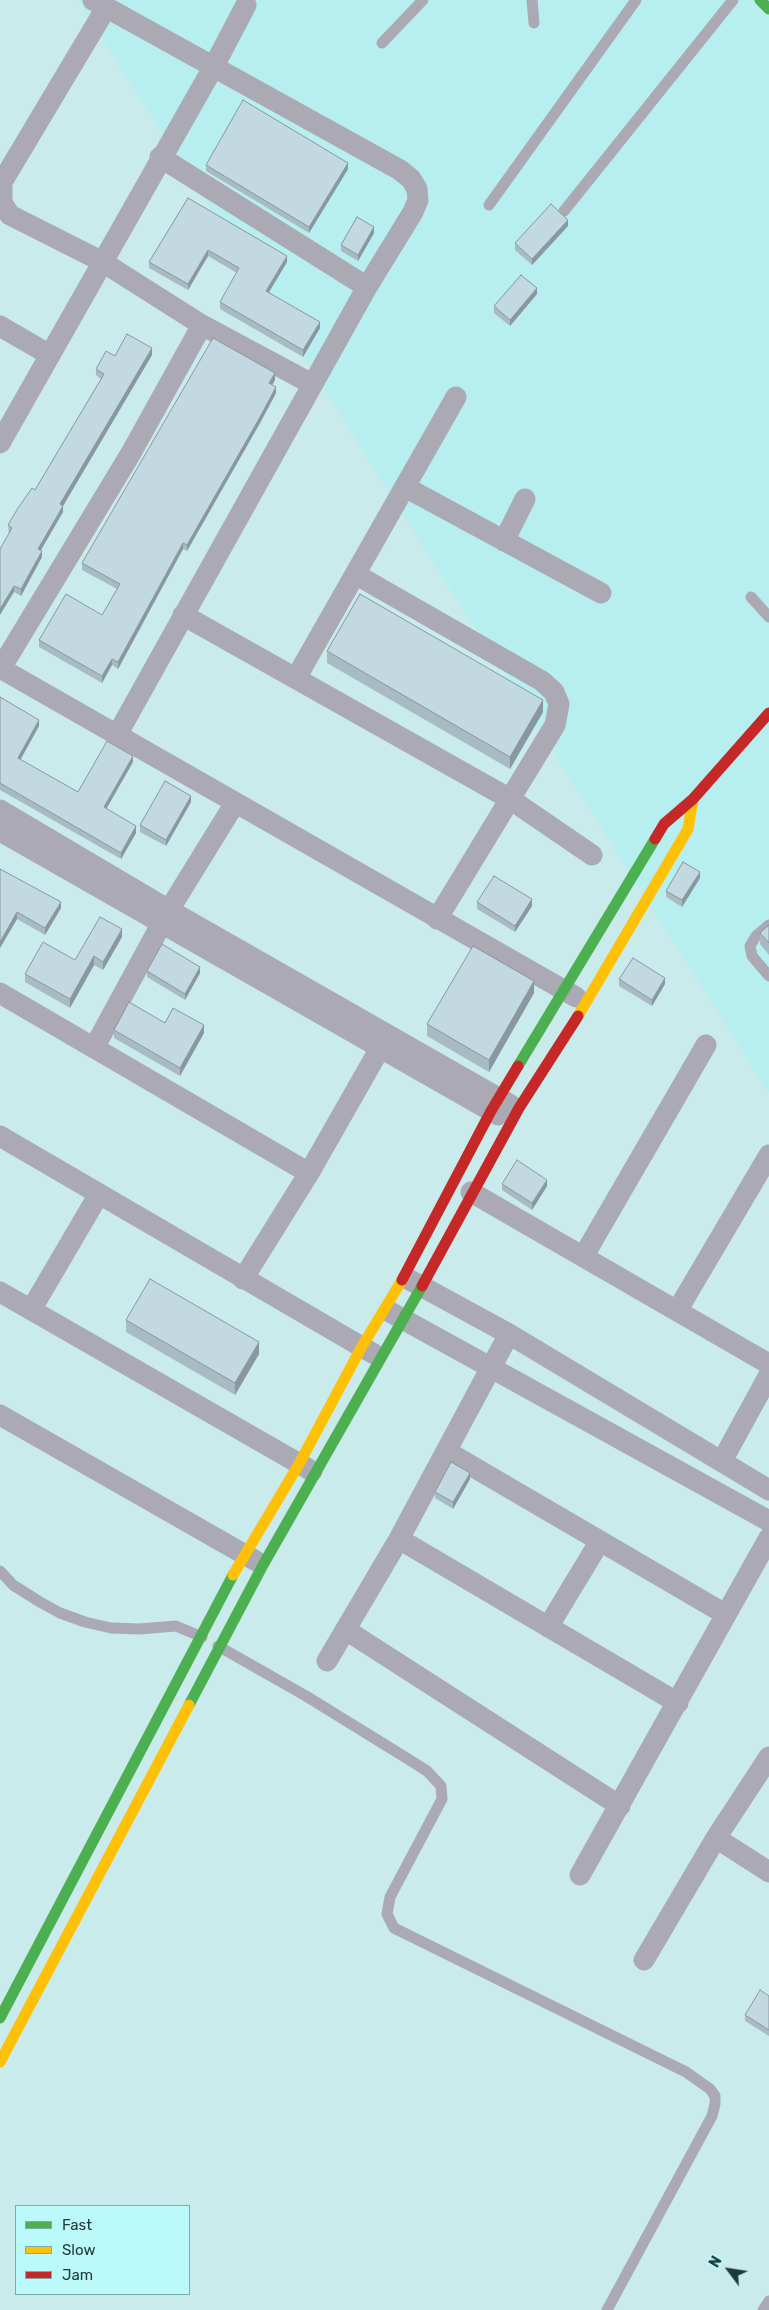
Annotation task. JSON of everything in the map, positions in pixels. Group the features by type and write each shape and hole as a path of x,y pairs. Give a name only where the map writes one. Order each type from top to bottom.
{"street":[{"path":"760,0 769,9"},
{"path":"117,735 312,384 367,287 413,212 418,200 417,189 411,178 214,66 99,4 2,182 2,203 10,215 101,261 202,325 312,384"},
{"path":"0,442 160,157 214,66 246,5"},
{"path":"160,157 367,287"},
{"path":"202,325 131,453 0,668 586,1004"},
{"path":"0,326 50,355"},
{"path":"296,678 456,397"},
{"path":"405,487 600,593"},
{"path":"504,541 524,499"},
{"path":"355,574 542,681 554,692 559,704 555,725 438,920"},
{"path":"183,615 510,799 592,854"},
{"path":"0,2018 244,1554 308,1469 402,1320 412,1282 495,1105 664,824 693,799 769,712"},
{"path":"0,2062 263,1565 362,1348 384,1308 412,1282 471,1192 515,1115 586,1004 688,829 693,799"},
{"path":"94,1048 165,917 235,803"},
{"path":"0,810 165,917"},
{"path":"0,831 165,917 515,1115"},
{"path":"0,993 309,1173"},
{"path":"243,1279 309,1173 385,1042"},
{"path":"583,1257 706,1046"},
{"path":"0,1136 380,1357"},
{"path":"678,1311 769,1155"},
{"path":"471,1192 769,1364"},
{"path":"31,1310 99,1194"},
{"path":"412,1282 509,1334 769,1490"},
{"path":"0,1292 308,1469"},
{"path":"384,1308 402,1320 769,1521"},
{"path":"328,1661 399,1538 509,1334"},
{"path":"722,1461 769,1375"},
{"path":"0,1415 263,1565"},
{"path":"446,1451 724,1614"},
{"path":"399,1538 678,1703"},
{"path":"580,1874 678,1703 724,1614 769,1538"},
{"path":"548,1627 600,1541"},
{"path":"346,1630 620,1806"},
{"path":"644,1960 716,1838 769,1757"},
{"path":"716,1838 769,1872"}],"lane":[{"path":"382,43 422,0"},
{"path":"532,0 534,23"},
{"path":"489,205 636,0"},
{"path":"564,211 734,0"},
{"path":"751,597 769,617"},
{"path":"769,925 756,936 750,946 752,956 769,976"},
{"path":"0,1573 40,1602 60,1613 85,1622 111,1628 139,1629 176,1626 200,1636 306,1696 427,1772 441,1786 442,1799 390,1898 388,1914 394,1928 686,2072 710,2089 715,2096 716,2104 712,2116 607,2310"},
{"path":"763,2310 769,2301"}],"shaded area":[{"path":"78,0 769,0 769,1093"}],"building":[{"path":"243,100 348,163 309,227 206,165"},
{"path":"188,198 287,256 266,291 320,322 303,350 220,302 239,268 208,250 188,284 149,262"},
{"path":"551,204 568,220 532,259 515,243"},
{"path":"357,217 374,227 358,255 341,245"},
{"path":"521,275 537,288 510,320 494,306"},
{"path":"127,334 152,348 60,504 63,506 38,549 42,551 21,589 14,586 0,609 0,549 12,528 8,525 32,488 35,490 104,374 96,369 106,351 115,356"},
{"path":"213,338 275,373 269,383 276,387 187,545 183,543 118,662 112,659 102,676 39,640 66,594 102,615 120,584 82,563"},
{"path":"360,594 543,700 510,757 327,651"},
{"path":"0,697 39,720 18,758 78,792 107,741 133,756 104,807 136,826 121,853 0,783"},
{"path":"165,781 191,796 166,840 140,825"},
{"path":"683,862 700,872 682,900 666,891"},
{"path":"0,869 61,902 45,928 17,912 0,942"},
{"path":"494,876 532,899 515,926 477,902"},
{"path":"100,917 122,929 103,962 94,956 70,999 25,974 43,942 75,960"},
{"path":"769,925 769,943 760,933"},
{"path":"162,944 200,967 185,994 147,971"},
{"path":"473,946 534,981 489,1060 427,1024"},
{"path":"633,958 665,978 652,1000 619,979"},
{"path":"129,1002 165,1023 173,1008 204,1025 180,1068 114,1030"},
{"path":"517,1160 547,1180 532,1203 502,1184"},
{"path":"150,1279 259,1342 235,1383 126,1320"},
{"path":"451,1462 470,1473 453,1502 435,1492"},
{"path":"760,1990 769,1996 769,2030 745,2015"}],"traffic: fast":[{"path":"760,0 769,9"},
{"path":"518,1066 655,839"},
{"path":"189,1705 263,1565 422,1286"},
{"path":"0,2018 233,1575"}],"traffic: slow":[{"path":"578,1016 688,829 693,799"},
{"path":"233,1575 299,1464 361,1348 402,1280"},
{"path":"0,2062 189,1705"}],"traffic: jam":[{"path":"655,839 664,824 693,799 769,713"},
{"path":"422,1286 519,1108 578,1016"},
{"path":"402,1280 491,1111 518,1066"}]}
